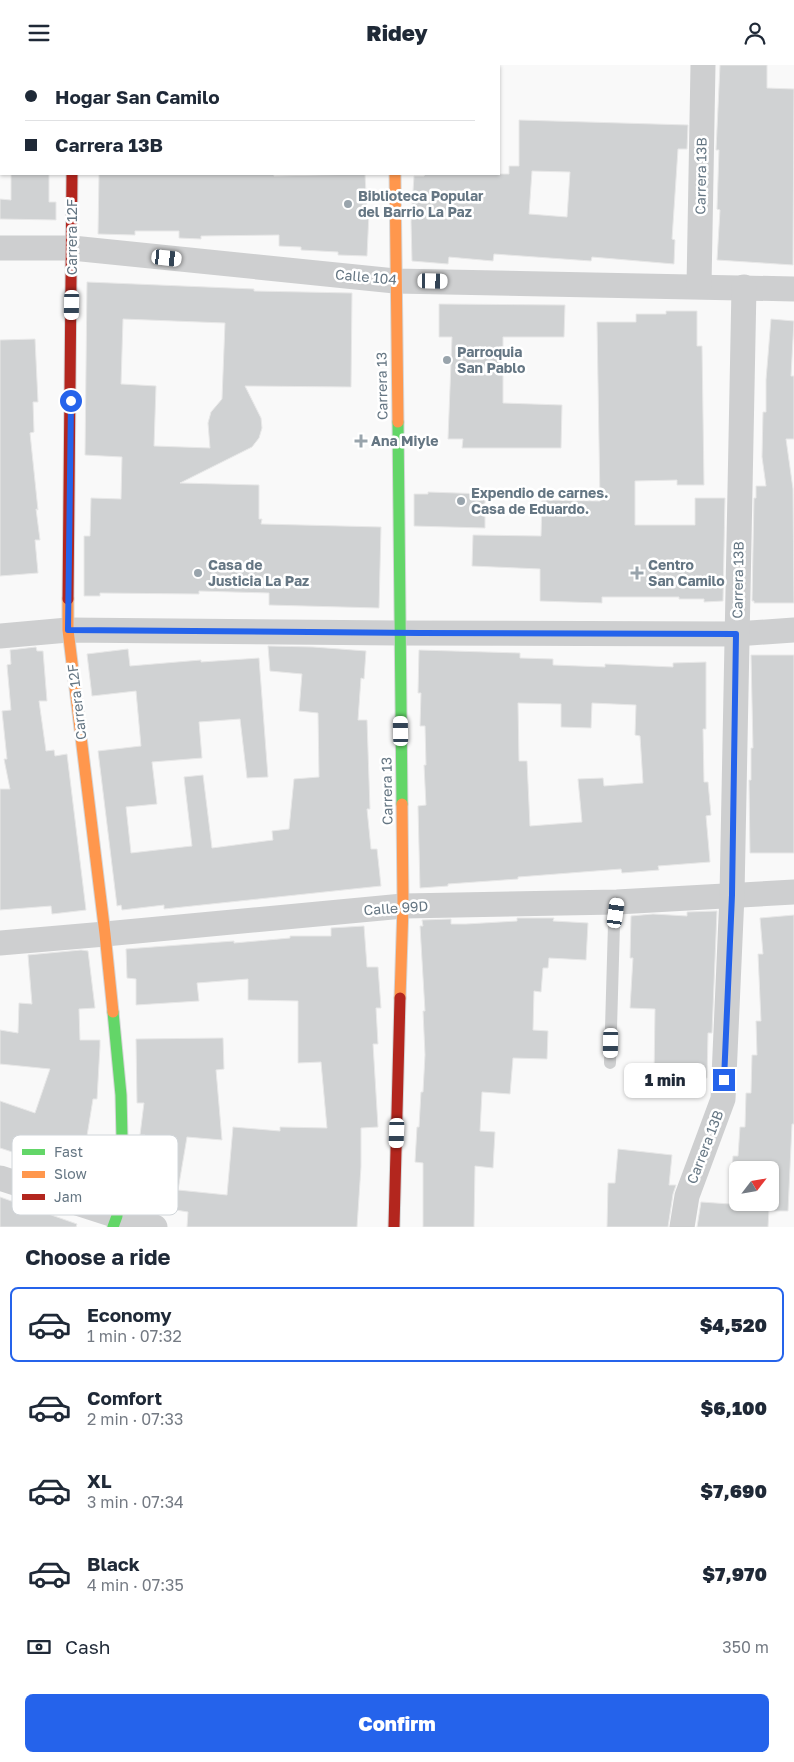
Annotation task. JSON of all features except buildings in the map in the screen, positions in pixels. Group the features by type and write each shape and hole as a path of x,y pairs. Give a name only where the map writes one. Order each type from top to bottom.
{"street":[{"name":"Carrera 13B","path":"699,287 703,65"},
{"name":"Carrera 12F","path":"72,175 68,630 104,934 121,1095 122,1135"},
{"name":"Carrera 13","path":"394,1227 403,906 395,175"},
{"name":"Calle 104","path":"0,249 72,248 395,281 794,289"},
{"name":"Carrera 13B","path":"682,1227 686,1196 723,1099 732,895 744,287"},
{"path":"0,636 68,630 736,634 794,630"},
{"name":"Calle 99D","path":"0,943 403,906 617,902 794,893"},
{"path":"0,1178 12,1183"},
{"path":"97,1215 115,1222 156,1227"}],"lane":[{"path":"610,1063 614,924 617,902"}],"traffic: fast":[{"path":"398,422 402,804"},
{"path":"113,1012 121,1095 122,1135"},
{"path":"113,1227 117,1215"}],"traffic: slow":[{"path":"395,175 398,422"},
{"path":"68,599 68,630 113,1012"},
{"path":"400,998 403,906 402,804"}],"traffic: jam":[{"path":"68,599 72,175"},
{"path":"394,1227 400,998"}],"place":[{"name":"Biblioteca Popular del Barrio La Paz","path":"348,204"},
{"name":"Parroquia San Pablo","path":"447,360"},
{"name":"Ana Miyle","path":"361,441"},
{"name":"Expendio de carnes. Casa de Eduardo.","path":"461,501"},
{"name":"Casa de Justicia La Paz","path":"198,573"},
{"name":"Centro San Camilo","path":"637,573"}],"route":[{"path":"71,401 68,630 736,634 732,895 724,1080"}]}
